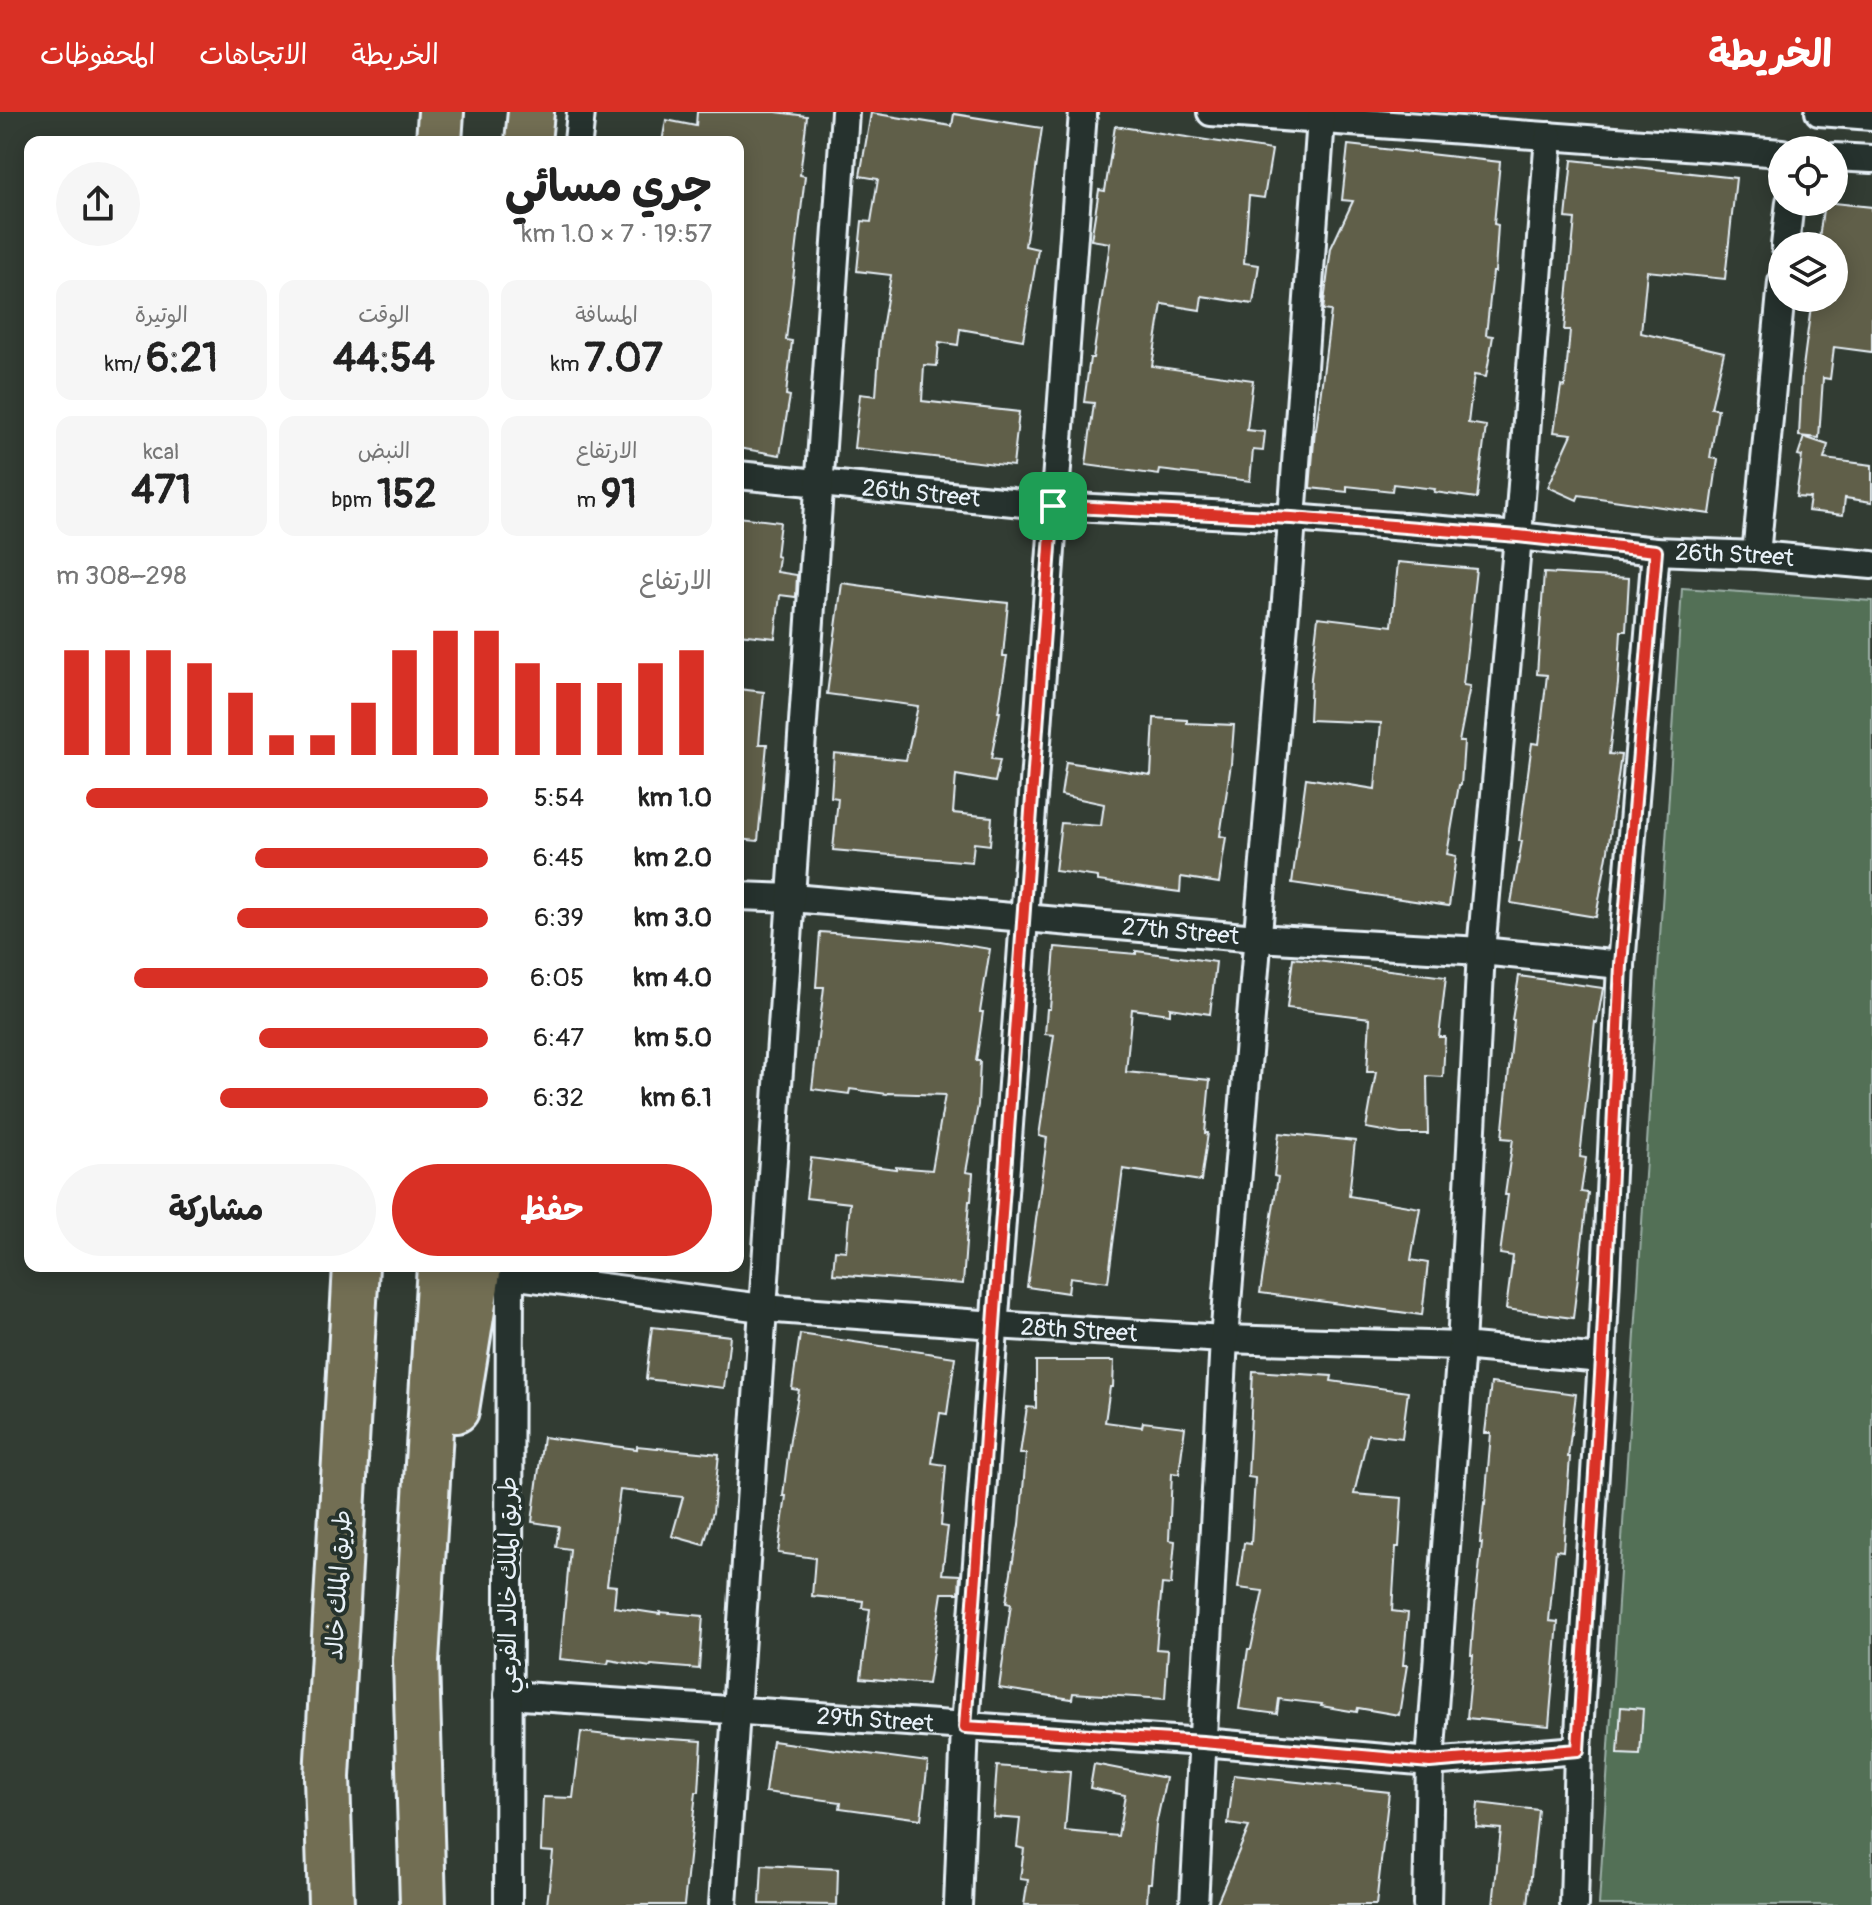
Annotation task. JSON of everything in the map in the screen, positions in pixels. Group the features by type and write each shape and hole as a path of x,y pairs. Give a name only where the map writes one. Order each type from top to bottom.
{"highway":[{"path":"439,136 441,112"},
{"path":"529,136 531,112"},
{"name":"طريق الملك خالد","path":"331,1905 327,1777 356,1272"},
{"path":"423,1905 416,1661 440,1272"},
{"path":"416,1661 499,1272"}],"street":[{"path":"579,136 581,112"},
{"path":"723,1905 845,112"},
{"path":"958,1905 965,1727 1083,112"},
{"path":"1211,112 1768,152"},
{"path":"1819,112 1872,116"},
{"path":"1194,1905 1224,1339 1292,518 1321,119"},
{"path":"1427,1905 1430,1762 1461,1346 1481,951 1549,136"},
{"path":"1848,158 1872,159"},
{"path":"1756,555 1779,312"},
{"name":"26th Street","path":"744,476 1053,506 1292,518 1518,536 1656,551 1756,555 1872,565"},
{"path":"1574,1905 1578,1750 1602,1359 1621,965 1656,551"},
{"name":"27th Street","path":"744,896 1257,938 1481,951 1621,965"},
{"name":"طريق الملك خالد الفرعي","path":"500,1272 508,1695 508,1905"},
{"name":"28th Street","path":"520,1272 762,1308 1224,1339 1461,1346 1602,1359"},
{"name":"29th Street","path":"508,1695 1203,1742 1430,1762 1578,1750"}],"green space":[{"path":"1682,588 1872,601 1872,1905 1599,1905"}],"building":[{"path":"697,112 776,112 807,116 800,175 805,176 786,340 792,341 786,395 790,396 780,455 744,449 744,136 663,136 666,120 696,126"},
{"path":"871,113 952,126 954,114 1042,128 1025,246 1038,249 1023,340 960,329 958,345 939,342 937,366 924,365 922,401 1019,412 1013,466 854,448 860,394 876,396 880,341 891,275 857,271 862,221 871,222 878,179 860,176"},
{"path":"1115,126 1272,150 1264,198 1249,196 1244,263 1259,265 1253,304 1202,296 1200,310 1162,304 1152,366 1253,380 1247,430 1265,432 1263,451 1253,450 1250,481 1160,470 1159,475 1086,465 1094,403 1084,402 1110,243 1091,240 1099,190 1105,191"},
{"path":"1348,145 1500,162 1494,224 1498,225 1495,272 1486,335 1493,336 1486,377 1474,375 1468,423 1486,426 1477,498 1393,484 1392,491 1347,486 1347,492 1310,488 1331,311 1323,310 1331,248 1353,201 1342,200"},
{"path":"1572,160 1736,178 1725,279 1647,271 1641,333 1724,352 1711,408 1718,409 1710,458 1718,459 1710,514 1579,495 1577,500 1548,487 1572,434 1554,432 1561,386 1565,387 1570,330 1564,330 1575,219 1566,218"},
{"path":"1848,204 1872,207 1872,352 1834,347 1830,379 1823,378 1819,438 1799,436 1802,375 1810,312 1848,312 1848,232 1820,232 1822,216 1848,216"},
{"path":"1804,437 1828,445 1824,459 1872,465 1872,502 1845,498 1843,515 1808,511 1810,498 1796,497 1802,456 1798,455"},
{"path":"744,518 780,522 777,572 797,575 796,597 780,595 775,638 744,635"},
{"path":"1398,562 1476,569 1463,685 1470,686 1459,742 1464,742 1461,785 1447,854 1456,856 1449,906 1292,883 1306,778 1375,789 1381,723 1309,720 1318,617 1392,626"},
{"path":"1544,573 1629,578 1626,631 1621,631 1609,754 1621,755 1596,917 1511,903 1522,841 1519,841 1532,743 1539,744 1547,675 1537,674"},
{"path":"842,583 1008,603 1003,656 1007,656 991,759 1000,760 995,782 956,775 953,813 992,817 990,845 974,843 972,862 833,850 838,798 831,797 834,753 906,760 918,706 827,694"},
{"path":"744,690 764,692 759,744 767,744 758,841 744,840"},
{"path":"1154,718 1234,725 1220,836 1226,837 1219,883 1181,877 1180,892 1098,881 1098,877 1055,871 1061,823 1101,826 1104,804 1061,795 1066,762 1151,775"},
{"path":"820,932 940,941 990,949 976,1061 980,1061 978,1105 966,1172 973,1173 963,1284 833,1274 835,1250 846,1251 850,1203 806,1198 811,1158 896,1169 932,1170 945,1095 887,1094 850,1089 849,1094 812,1089 824,987 816,987"},
{"path":"1055,947 1136,954 1136,951 1216,962 1210,1014 1170,1008 1170,1014 1132,1009 1126,1072 1210,1080 1205,1133 1208,1133 1201,1181 1123,1169 1108,1282 1070,1277 1068,1293 1027,1287 1047,1138 1039,1136 1054,1035 1045,1034"},
{"path":"1293,958 1446,977 1439,1037 1445,1037 1443,1077 1427,1076 1428,1134 1401,1134 1366,1128 1376,1072 1367,1072 1370,1018 1287,1008"},
{"path":"1519,976 1603,988 1595,1022 1580,1157 1586,1158 1581,1192 1588,1193 1573,1318 1506,1309 1513,1256 1500,1254 1513,1139 1502,1138"},
{"path":"1279,1133 1355,1141 1349,1196 1420,1208 1411,1260 1428,1263 1422,1315 1260,1293 1278,1177 1274,1176"},
{"path":"652,1327 730,1336 724,1388 646,1379"},
{"path":"800,1334 955,1357 947,1414 940,1413 932,1463 946,1465 941,1526 948,1527 942,1574 960,1575 959,1593 942,1593 928,1684 861,1678 870,1609 862,1608 863,1601 812,1596 815,1558 778,1553 790,1439 799,1390 792,1389"},
{"path":"1036,1361 1114,1361 1113,1387 1110,1387 1105,1422 1142,1427 1143,1422 1185,1427 1179,1474 1172,1473 1169,1540 1175,1541 1171,1585 1162,1584 1156,1649 1168,1650 1165,1699 1073,1693 1072,1699 999,1688 1011,1604 1006,1603 1020,1525 1026,1454 1020,1454 1027,1407 1036,1408"},
{"path":"1253,1371 1332,1376 1331,1381 1408,1392 1402,1438 1368,1434 1354,1494 1402,1498 1392,1611 1408,1613 1403,1665 1407,1665 1399,1715 1358,1708 1357,1712 1279,1699 1277,1714 1239,1709 1248,1649 1251,1649 1263,1591 1238,1588 1244,1543 1251,1544 1255,1478 1248,1477"},
{"path":"1491,1383 1576,1394 1568,1457 1563,1551 1556,1550 1549,1621 1558,1622 1549,1726 1467,1718 1491,1433 1485,1433"},
{"path":"543,1437 637,1449 637,1446 719,1454 713,1512 704,1545 672,1536 683,1497 620,1490 607,1585 616,1586 614,1607 703,1616 699,1669 650,1667 609,1660 608,1664 560,1659 570,1549 556,1547 559,1526 532,1522"},
{"path":"1621,1707 1643,1709 1640,1755 1618,1754"},
{"path":"581,1732 702,1741 699,1792 696,1792 684,1905 547,1905 553,1852 541,1851 543,1797 573,1798"},
{"path":"772,1741 928,1762 921,1819 840,1808 841,1802 765,1792"},
{"path":"1094,1764 1166,1778 1156,1825 1147,1905 1024,1905 1028,1880 1020,1879 1024,1849 1017,1847 1020,1819 993,1817 997,1766 1070,1772 1065,1831 1118,1836 1125,1795 1090,1788"},
{"path":"1234,1775 1389,1792 1376,1905 1216,1905 1249,1827 1228,1824"},
{"path":"1478,1803 1538,1810 1528,1905 1493,1905 1501,1829 1476,1827"},
{"path":"762,1865 838,1869 837,1905 760,1904"}],"route":[{"path":"1053,506 1292,518 1518,536 1656,551 1621,965 1602,1359 1578,1750 1430,1762 1203,1742 965,1727 1053,506"}]}
